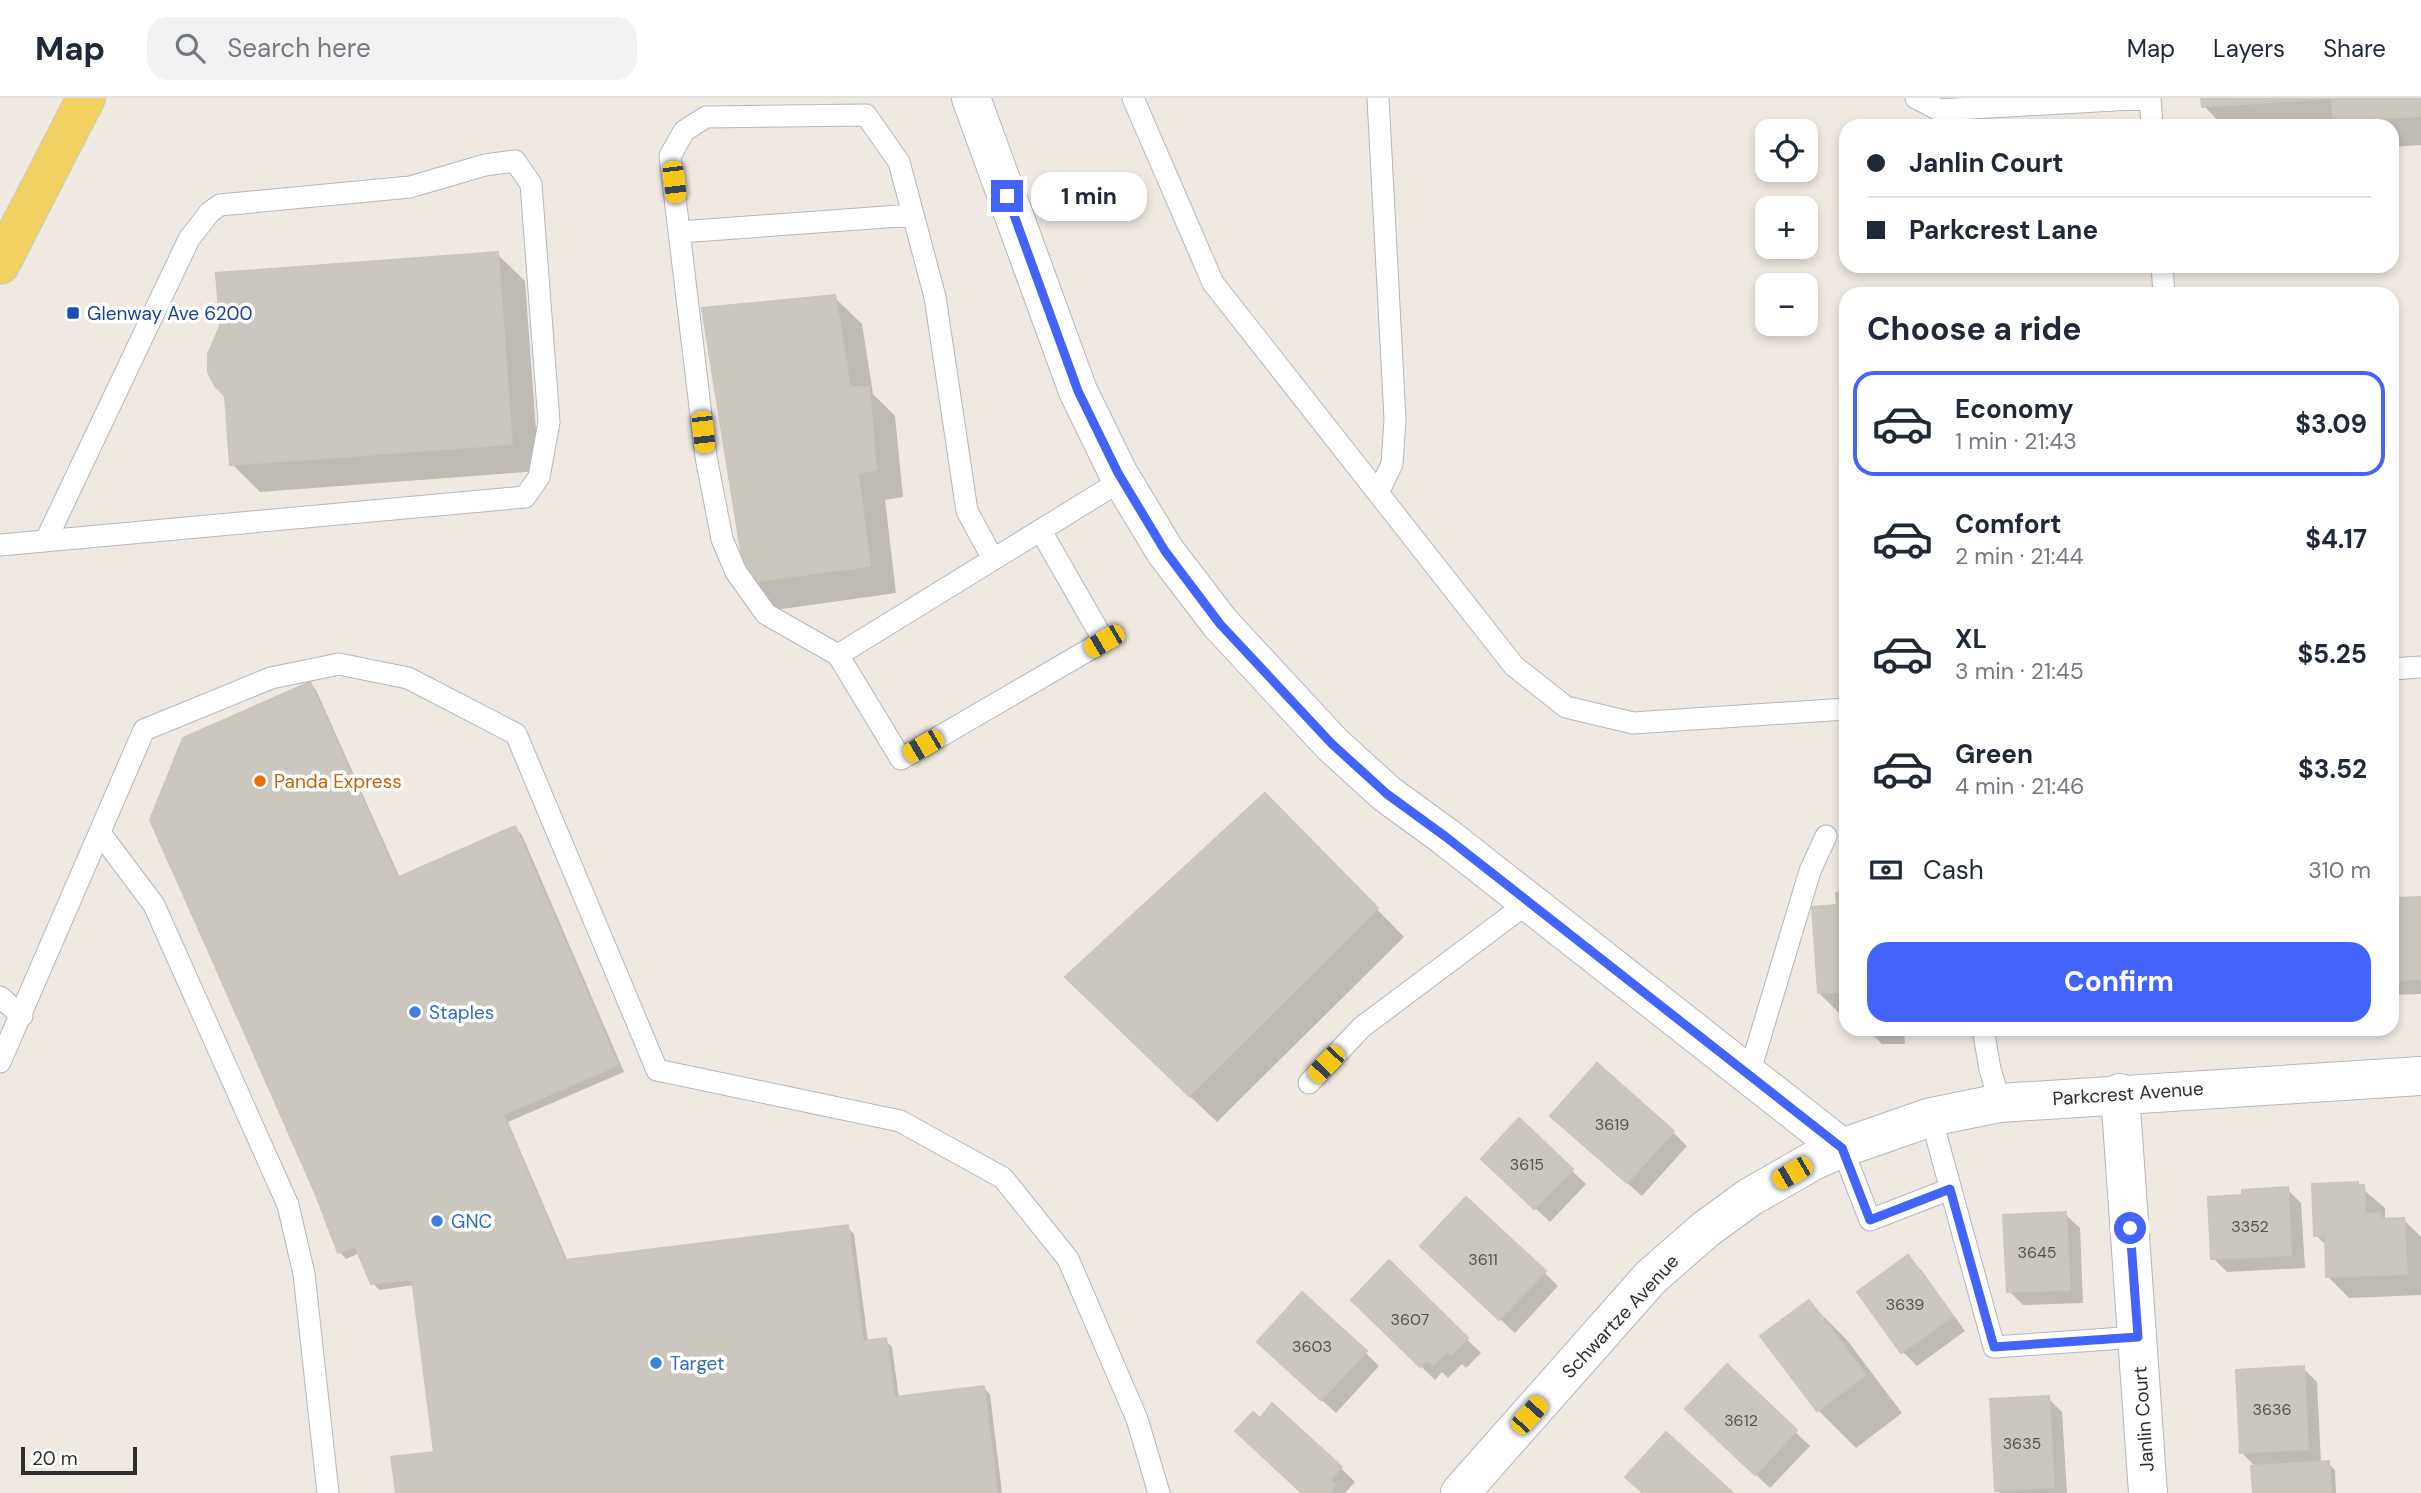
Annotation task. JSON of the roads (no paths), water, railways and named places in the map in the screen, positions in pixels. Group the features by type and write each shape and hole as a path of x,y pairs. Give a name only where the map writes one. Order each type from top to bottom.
{"main road":[{"path":"0,265 86,98"}],"street":[{"path":"971,98 1078,391 1122,480 1165,551 1220,624 1332,744 1387,794 1842,1148"},
{"name":"Parkcrest Avenue","path":"1842,1148 1931,1117 2000,1103 2120,1093 2421,1076"},
{"name":"Janlin Court","path":"2120,1093 2148,1493"},
{"name":"Schwartze Avenue","path":"1460,1493 1651,1277 1706,1229 1750,1197 1813,1161 1842,1148"}],"lane":[{"path":"1133,98 1213,283 1514,666 1566,707 1633,723 1839,709"},
{"path":"1378,98 1395,419 1392,464 1378,493"},
{"path":"1916,98 1939,110 2150,98 2152,119"},
{"path":"993,559 967,511 935,296 899,162 866,115 706,117 684,131 670,156 706,457 722,538 736,572 765,614 838,655 901,759 1104,641 1041,531"},
{"path":"0,545 525,496 539,477 549,422 531,184 515,161 485,165 410,187 220,205 210,212 189,239 46,540"},
{"path":"680,232 913,215"},
{"path":"838,655 1122,480"},
{"path":"0,1062 144,730 271,678 338,664 408,678 516,734 657,1070 900,1121 1003,1178 1068,1259 1137,1419 1159,1493"},
{"path":"2399,669 2421,667"},
{"path":"100,833 154,905 288,1205 304,1274 328,1493"},
{"path":"1749,1074 1810,871 1826,836"},
{"path":"1308,1083 1362,1027 1529,902"},
{"path":"0,997 22,1016"},
{"path":"1984,1036 2000,1103"},
{"path":"1931,1117 1994,1347 2138,1337"},
{"path":"1842,1148 1870,1220 1950,1189"}],"place":[{"name":"Glenway Ave 6200","path":"73,313"},
{"name":"Panda Express","path":"260,781"},
{"name":"Staples","path":"415,1012"},
{"name":"GNC","path":"437,1221"},
{"name":"Target","path":"656,1363"}]}
